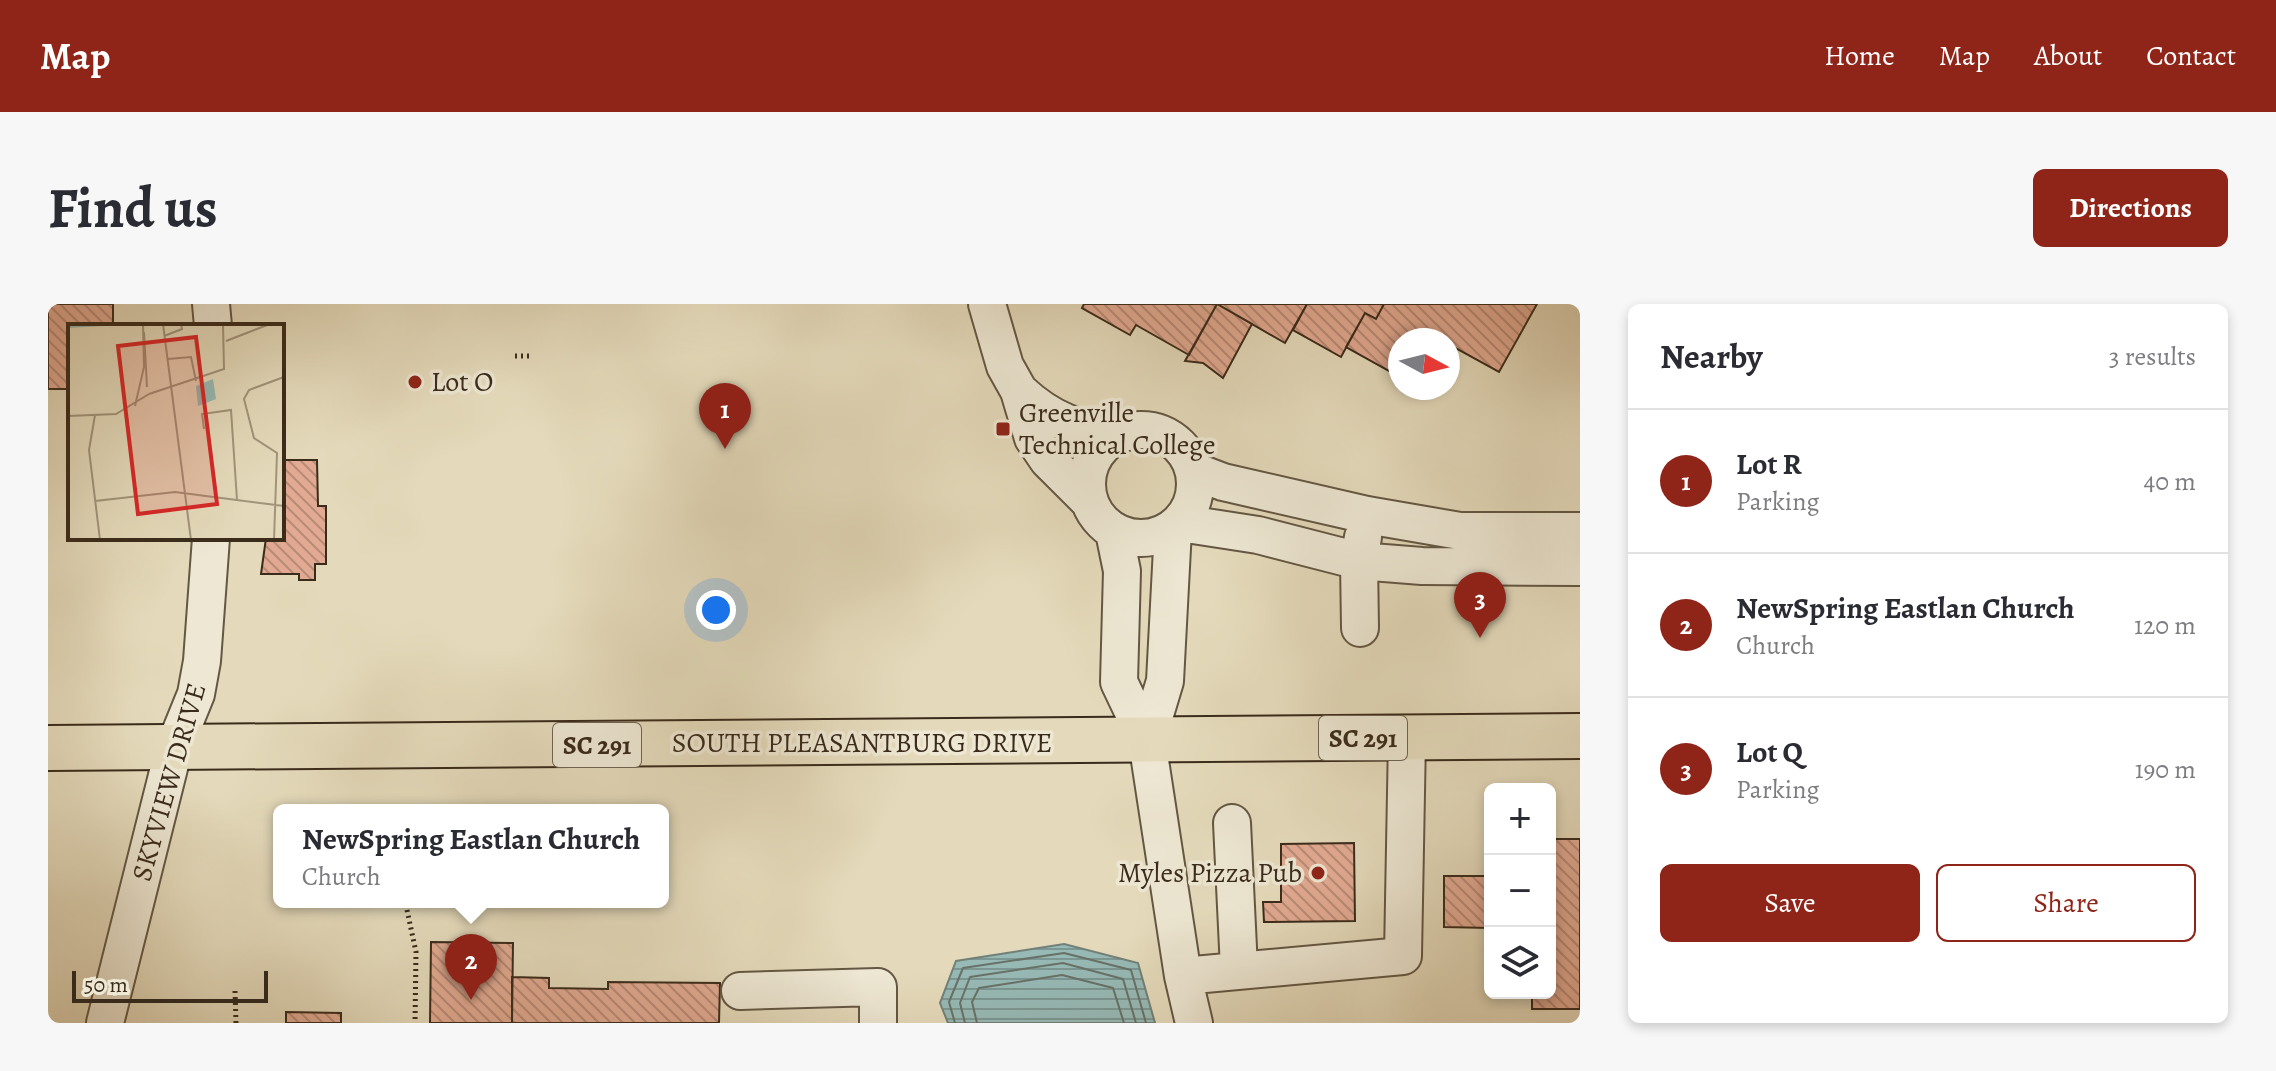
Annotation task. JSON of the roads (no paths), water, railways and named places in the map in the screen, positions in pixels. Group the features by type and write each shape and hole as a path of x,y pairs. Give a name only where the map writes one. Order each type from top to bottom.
{"main road":[{"name":"SOUTH PLEASANTBURG DRIVE","path":"48,748 1580,736"}],"street":[{"path":"211,304 213,324"},
{"path":"987,304 1005,366 1019,391 1033,438 1048,460 1088,500 1114,532 1122,571 1119,682 1147,741 1183,976 1194,1023"},
{"path":"1019,391 1040,411 1060,422 1098,433 1151,431 1173,439 1193,468 1223,482 1367,515 1460,531 1580,531"},
{"path":"1088,500 1088,475 1096,452 1125,431"},
{"path":"1147,741 1165,681 1177,526 1193,498 1193,468"},
{"path":"1360,628 1359,561 1367,515"},
{"path":"1114,532 1144,539 1177,526 1258,535 1359,561 1422,566 1580,567"},
{"name":"SKYVIEW DRIVE","path":"105,1023 174,748 196,694 202,661 211,540"},
{"path":"1183,976 1403,956 1407,738"},
{"path":"1232,823 1239,969"},
{"path":"740,991 878,987 878,1023"}],"water":[{"path":"1064,944 1138,963 1155,1023 948,1023 940,1003 956,961"}],"place":[{"name":"Lot O","path":"415,382"},
{"name":"Greenville Technical College","path":"1003,429"},
{"name":"Lot R","path":"725,449"},
{"name":"Lot Q","path":"1480,638"},
{"name":"Myles Pizza Pub","path":"1318,873"},
{"name":"NewSpring Eastlan Church","path":"471,1000"}]}
